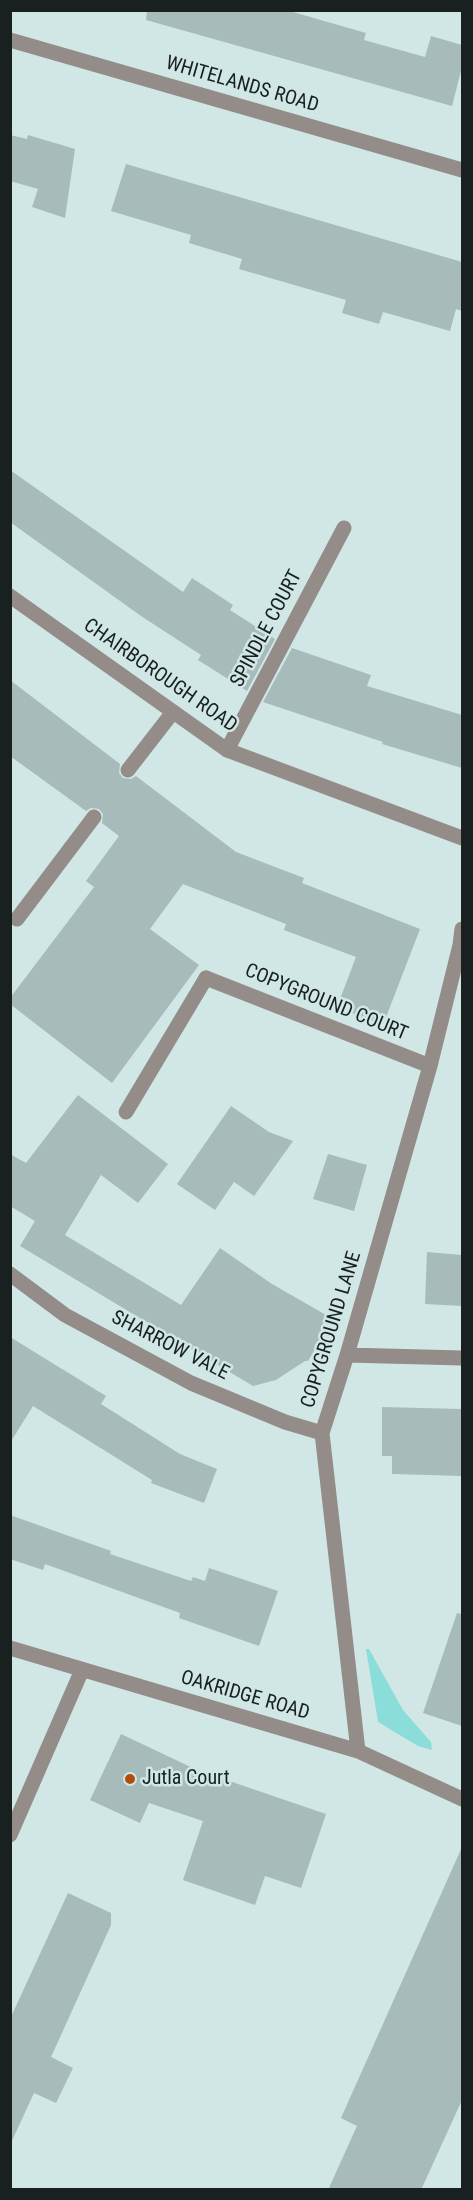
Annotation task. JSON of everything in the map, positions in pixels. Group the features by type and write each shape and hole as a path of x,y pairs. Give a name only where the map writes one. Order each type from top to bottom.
{"street":[{"name":"WHITELANDS ROAD","path":"10,40 462,170"},
{"name":"SPINDLE COURT","path":"227,750 344,528"},
{"name":"CHAIRBOROUGH ROAD","path":"10,596 227,750 462,838"},
{"path":"128,770 173,712"},
{"path":"17,919 94,817"},
{"name":"COPYGROUND LANE","path":"358,1751 322,1433 347,1355 430,1066 462,929"},
{"name":"COPYGROUND COURT","path":"126,1112 206,978 430,1066"},
{"name":"SHARROW VALE","path":"10,1274 65,1315 191,1383 285,1422 322,1433"},
{"path":"347,1355 462,1358"},
{"name":"OAKRIDGE ROAD","path":"10,1648 358,1751 462,1799"},
{"path":"10,1835 82,1670"}],"shaded area":[{"path":"366,1649 369,1649 403,1710 431,1742 432,1750 418,1746 378,1722"}],"building":[{"path":"147,10 286,10 366,33 364,40 425,57 431,36 462,45 462,67 452,106 146,20"},
{"path":"10,135 27,139 28,135 75,149 65,218 32,207 38,189 10,181"},
{"path":"126,164 462,262 462,311 456,309 450,331 383,312 379,324 342,313 346,300 239,269 242,259 189,243 191,235 111,211"},
{"path":"10,470 183,592 192,578 233,605 230,610 275,639 247,691 198,660 201,655 141,616 10,522"},
{"path":"292,648 371,675 367,686 462,715 462,768 382,744 383,742 263,702"},
{"path":"10,680 120,764 119,773 123,778 131,779 136,776 236,852 304,878 302,883 420,929 383,1025 337,1007 356,957 284,930 286,924 183,884 150,929 199,965 112,1083 10,1004 10,998 94,887 86,881 119,836 102,823 103,814 99,809 91,808 86,811 10,756"},
{"path":"78,1095 168,1164 138,1203 101,1175 65,1235 181,1305 220,1248 272,1284 333,1319 308,1361 276,1380 253,1386 20,1246 35,1221 10,1206 10,1154 26,1163"},
{"path":"231,1106 269,1132 293,1141 254,1196 234,1182 215,1210 177,1184"},
{"path":"328,1154 367,1165 354,1211 313,1199"},
{"path":"427,1252 462,1255 462,1306 425,1304"},
{"path":"10,1337 106,1396 101,1404 180,1454 217,1469 204,1503 151,1483 152,1480 33,1406 10,1443"},
{"path":"382,1407 462,1409 462,1476 392,1474 392,1456 382,1456"},
{"path":"10,1515 111,1551 110,1554 191,1581 193,1577 205,1581 209,1568 278,1591 259,1646 179,1618 180,1613 45,1564 43,1570 10,1559"},
{"path":"457,1613 462,1614 462,1726 423,1713"},
{"path":"121,1734 197,1770 326,1814 301,1888 265,1876 255,1905 183,1880 203,1821 149,1803 140,1823 90,1800"},
{"path":"462,1847 462,2100 421,2190 328,2190 357,2126 341,2118"},
{"path":"68,1893 111,1913 111,1925 51,2057 73,2068 56,2103 34,2093 10,2145 10,2019"}],"place":[{"name":"Jutla Court","path":"130,1779"}]}
